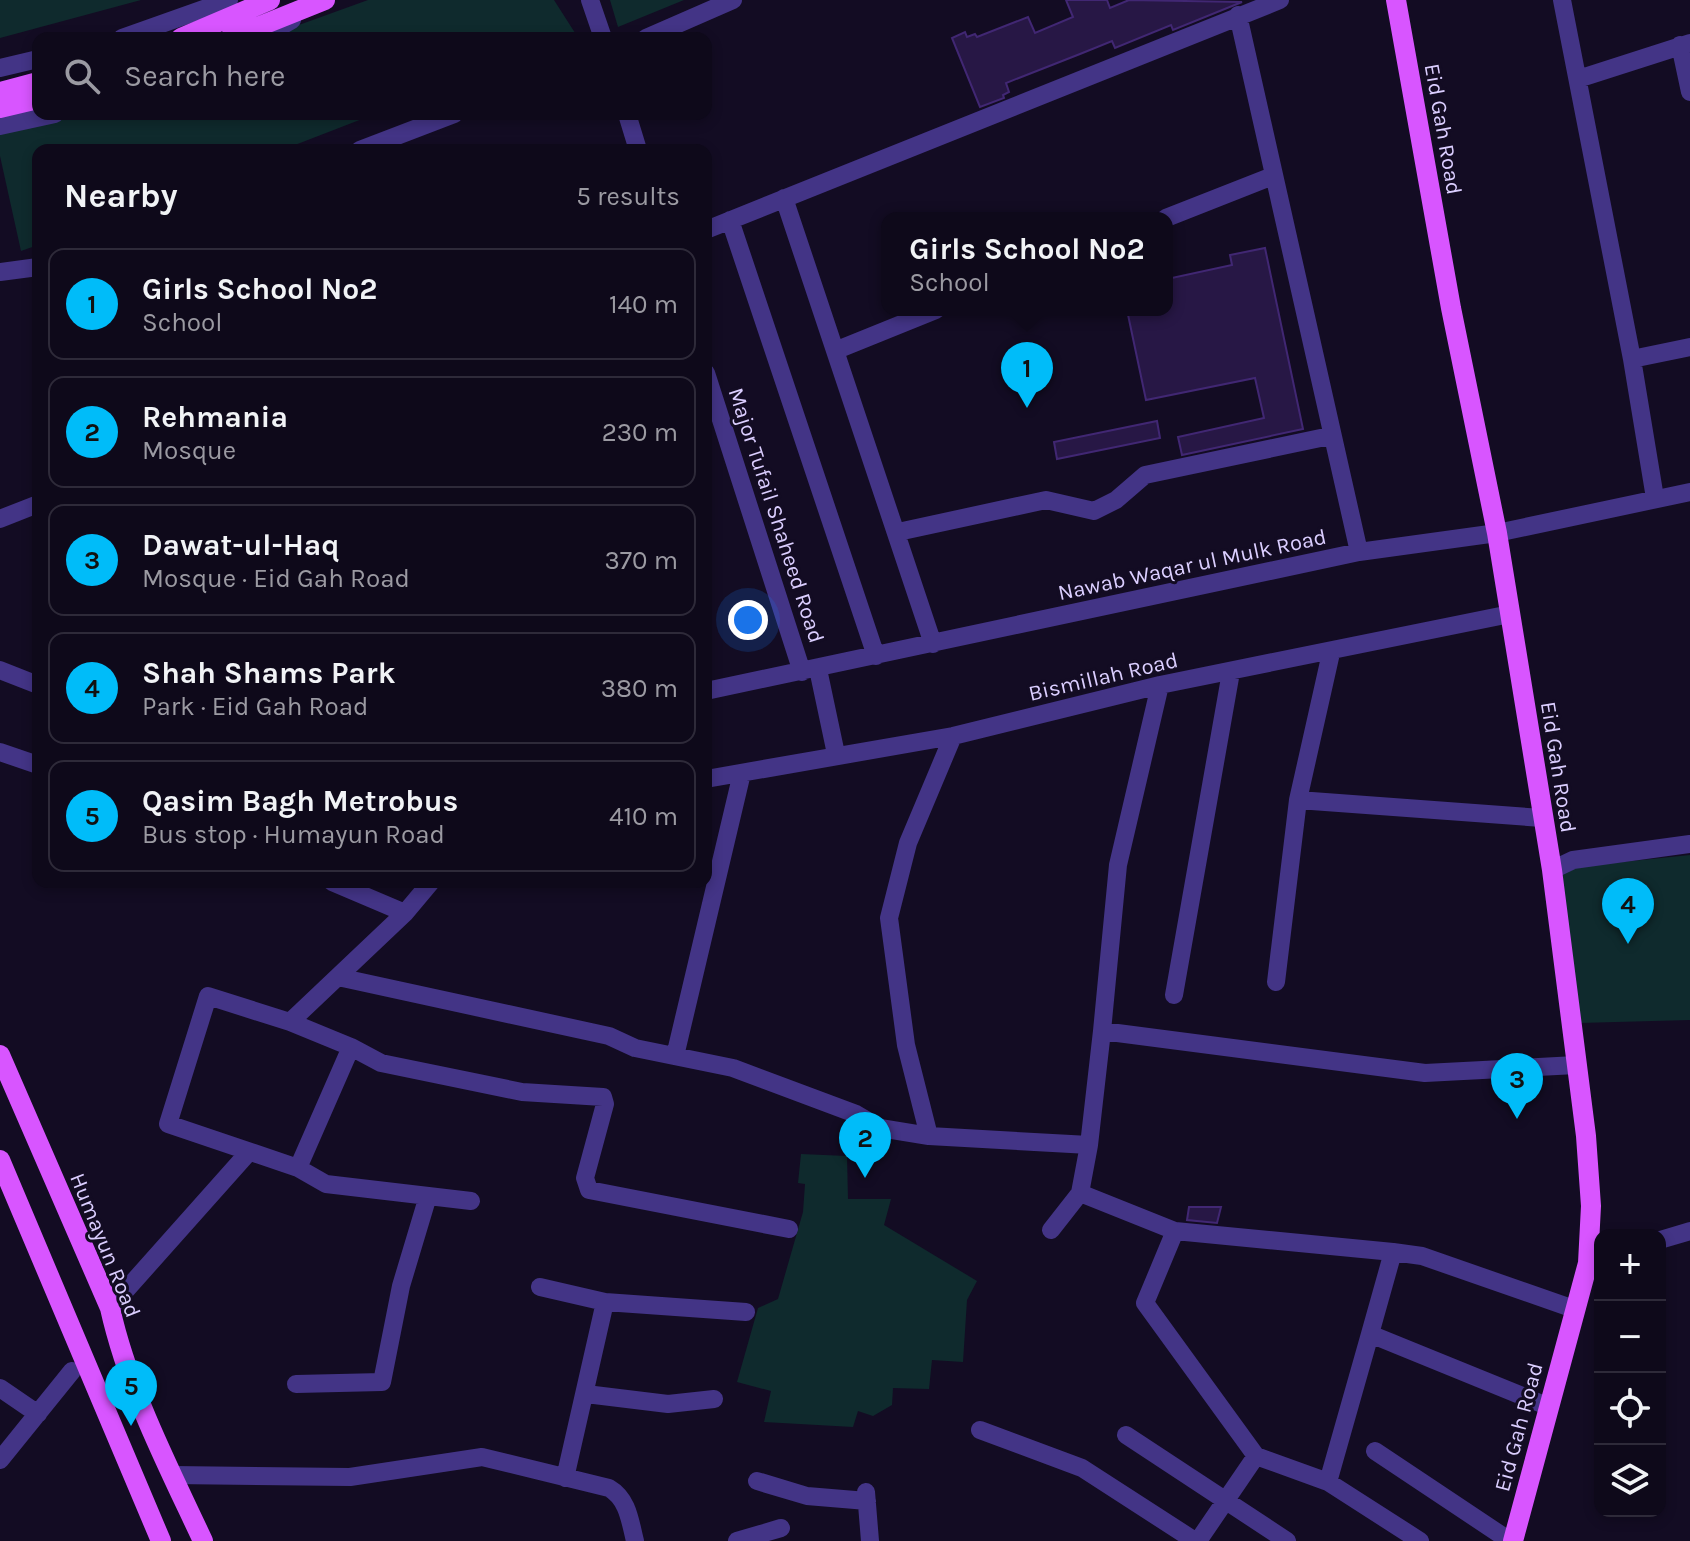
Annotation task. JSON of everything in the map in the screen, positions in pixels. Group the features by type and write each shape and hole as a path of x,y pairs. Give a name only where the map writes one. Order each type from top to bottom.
{"main road":[{"path":"195,32 270,0"},
{"name":"Eid Gah Road","path":"1396,0 1451,308 1497,533 1552,870 1591,1206 1594,1261 1574,1309 1511,1541"},
{"path":"245,32 324,1"},
{"path":"0,92 32,84"},
{"path":"0,108 32,100"},
{"name":"Humayun Road","path":"0,1055 110,1308 117,1338 172,1475 203,1541"},
{"path":"0,1160 161,1541"}],"street":[{"path":"139,32 229,0"},
{"path":"590,0 601,32"},
{"path":"660,32 733,0"},
{"path":"712,228 1280,0"},
{"path":"1562,0 1632,359 1655,498"},
{"path":"271,32 324,1"},
{"path":"1238,15 1330,436 1359,552"},
{"path":"1578,79 1685,44 1690,92"},
{"path":"0,68 32,60"},
{"path":"0,126 32,119"},
{"path":"376,144 438,120"},
{"path":"629,120 636,144"},
{"path":"1173,215 1273,176"},
{"path":"784,198 933,644"},
{"path":"730,220 876,656"},
{"path":"0,272 32,268"},
{"path":"837,350 921,316"},
{"path":"1632,359 1690,347"},
{"name":"Major Tufail Shaheed Road","path":"712,390 810,670 836,754"},
{"path":"898,532 1046,500 1094,511 1116,500 1145,475 1330,436"},
{"name":"Nawab Waqar ul Mulk Road","path":"712,690 1359,552 1497,533 1690,492"},
{"path":"0,519 32,506"},
{"name":"Bismillah Road","path":"712,778 953,736 1160,685 1331,653 1510,614"},
{"path":"1276,982 1298,800 1331,653"},
{"path":"0,670 32,683"},
{"path":"1174,995 1231,672"},
{"path":"1051,1230 1080,1193 1089,1145 1118,865 1160,685"},
{"path":"929,1136 906,1045 889,918 908,843 953,736"},
{"path":"0,752 32,763"},
{"path":"675,1056 742,773"},
{"path":"1298,800 1542,818"},
{"path":"1552,870 1573,860 1690,844"},
{"path":"346,888 405,913"},
{"path":"290,1022 405,913 426,888"},
{"path":"338,977 609,1036 635,1048 733,1068 856,1114 880,1128 929,1136 1089,1145"},
{"path":"471,1201 326,1184 298,1168 168,1124 208,996 290,1022 381,1063 510,1090 603,1097 605,1104 585,1178 589,1190 789,1229"},
{"path":"1102,1031 1425,1073 1576,1065"},
{"path":"298,1168 351,1047"},
{"path":"110,1308 248,1153"},
{"path":"1080,1193 1175,1231 1422,1256 1574,1309"},
{"path":"296,1384 382,1382 401,1286 428,1196"},
{"path":"1175,1231 1145,1303 1256,1456 1328,1482 1420,1541"},
{"path":"1666,1238 1690,1231"},
{"path":"1328,1482 1393,1252"},
{"path":"540,1287 605,1302 746,1312"},
{"path":"565,1478 605,1302"},
{"path":"1370,1334 1547,1406"},
{"path":"0,1460 72,1371"},
{"path":"0,1388 38,1414"},
{"path":"586,1394 668,1404 714,1399"},
{"path":"980,1430 1082,1468 1197,1541 1256,1456"},
{"path":"1126,1435 1287,1541"},
{"path":"1375,1451 1511,1541"},
{"path":"172,1475 350,1477 482,1457 619,1494 635,1541"},
{"path":"757,1481 807,1496 866,1495 870,1541"},
{"path":"737,1541 781,1528"}],"green space":[{"path":"0,0 141,0 0,38"},
{"path":"368,0 554,0 574,32 280,32"},
{"path":"610,0 684,0 618,27"},
{"path":"36,120 360,120 298,144 32,144 32,247 21,251 0,156 0,133"},
{"path":"1690,855 1690,1020 1579,1023 1555,869"},
{"path":"801,1154 847,1156 848,1199 891,1199 884,1225 977,1281 967,1300 963,1362 932,1360 929,1389 893,1388 892,1405 873,1416 858,1411 853,1427 764,1422 771,1391 737,1382 758,1308 778,1299 803,1212 805,1184 798,1183"}],"building":[{"path":"1066,0 1107,0 1110,8 1129,0 1242,2 1173,30 1171,25 1115,48 1112,41 1006,83 1009,92 1003,95 1004,98 980,107 952,38 965,32 967,37 975,34 977,37 1028,17 1035,33 1073,17"},
{"path":"1265,248 1303,429 1182,455 1178,437 1264,418 1255,378 1146,400 1128,316 1173,316 1173,278 1232,265 1230,255"},
{"path":"1157,421 1160,438 1057,459 1054,442"},
{"path":"1189,1207 1221,1207 1217,1223 1187,1220"}],"place":[{"name":"Girls School No2","path":"1027,408"},
{"name":"Shah Shams Park","path":"1628,944"},
{"name":"Dawat-ul-Haq","path":"1517,1119"},
{"name":"Rehmania","path":"865,1178"},
{"name":"Qasim Bagh Metrobus","path":"131,1426"}]}
